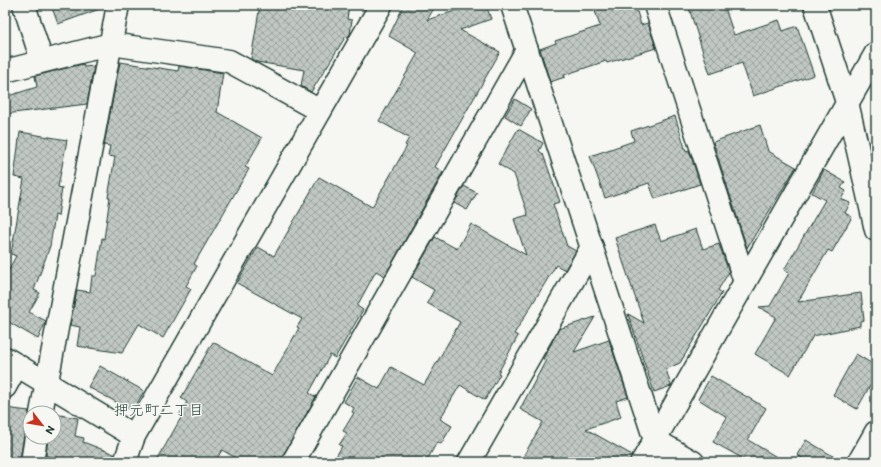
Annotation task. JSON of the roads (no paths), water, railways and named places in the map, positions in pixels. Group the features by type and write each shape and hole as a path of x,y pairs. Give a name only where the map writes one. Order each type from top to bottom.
{"street":[{"path":"24,5 42,61"},
{"path":"42,405 118,5"},
{"path":"512,5 655,440 694,462"},
{"path":"655,5 745,282"},
{"path":"815,5 848,102 876,230"},
{"path":"125,462 134,436 320,111 373,10"},
{"path":"5,71 111,44 229,61 320,111"},
{"path":"293,462 527,50"},
{"path":"642,462 876,53"},
{"path":"469,462 592,247"},
{"path":"5,386 11,362 134,436"},
{"path":"859,462 876,432"},
{"path":"32,462 35,445"}],"district":[{"name":"押元町二丁目","path":"159,410"}]}
